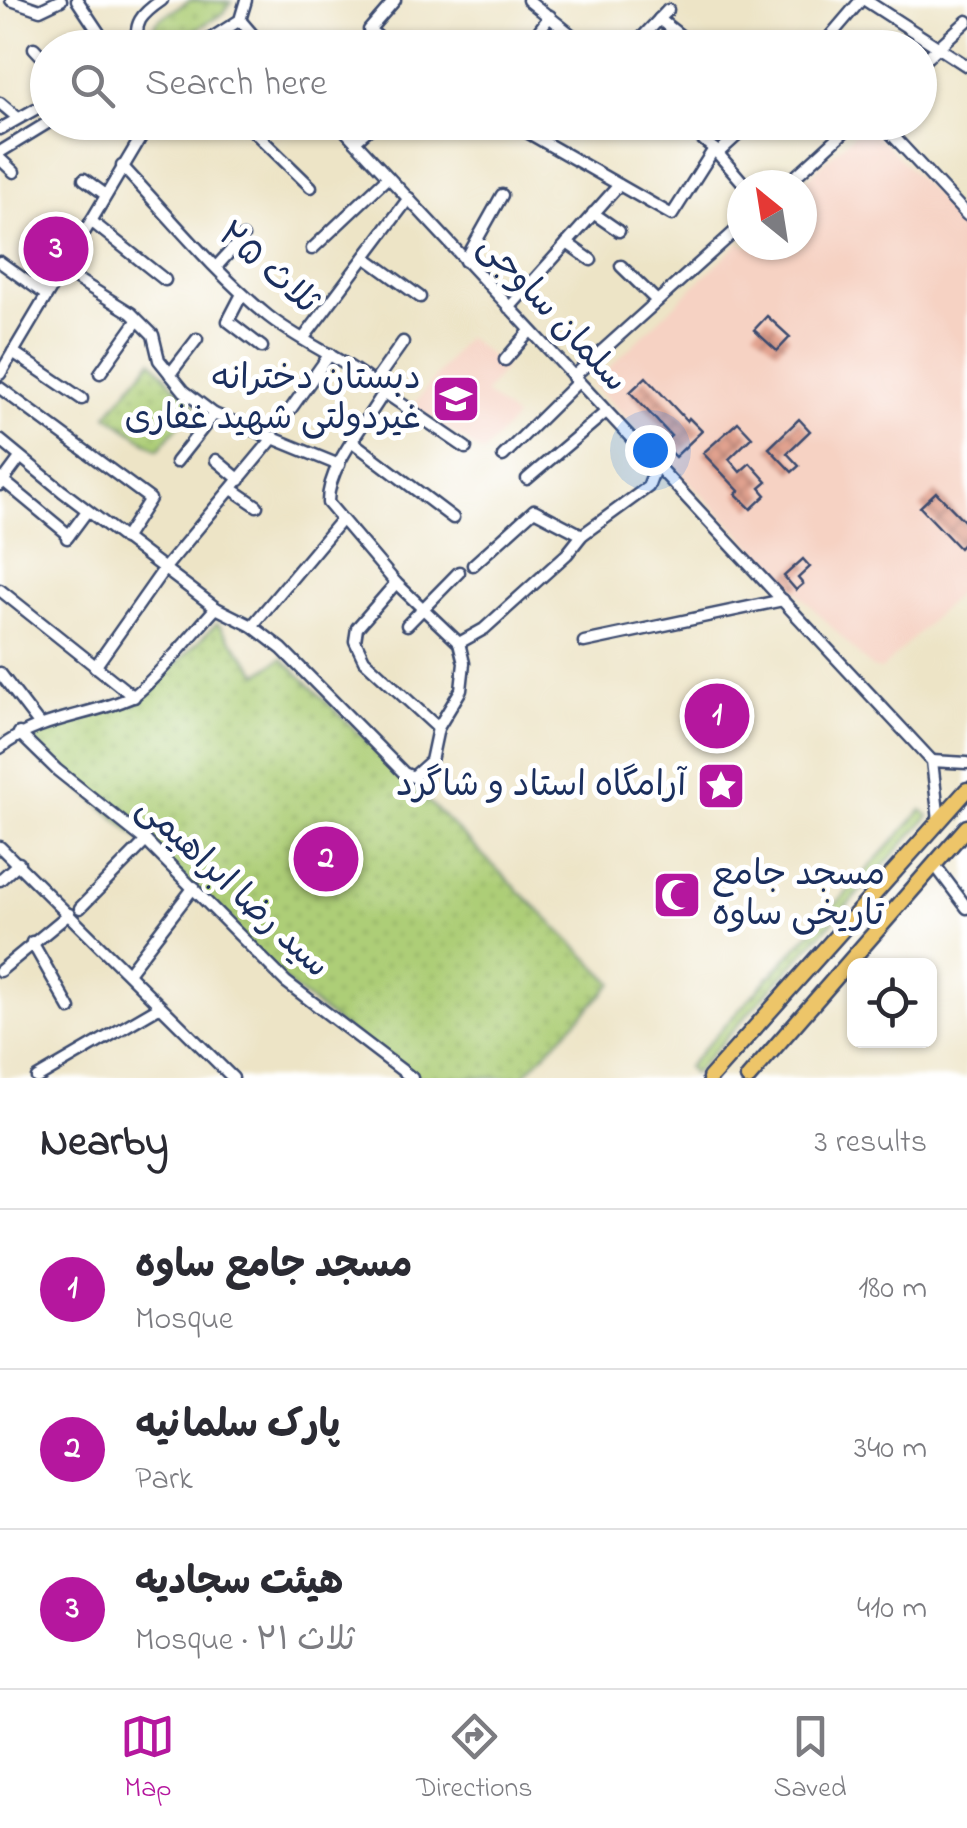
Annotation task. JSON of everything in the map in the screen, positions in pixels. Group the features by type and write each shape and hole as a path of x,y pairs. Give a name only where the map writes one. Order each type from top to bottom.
{"main road":[{"path":"712,1076 967,790"},
{"path":"733,1053 734,1068 752,1074 967,826"},
{"path":"712,1076 722,1073 730,1078"}],"street":[{"path":"11,0 40,10 61,0"},
{"path":"77,0 97,30"},
{"path":"138,30 138,20 144,12 162,0"},
{"path":"369,30 394,0"},
{"path":"528,0 546,9 569,30"},
{"path":"836,30 863,0 908,30"},
{"path":"224,30 240,20 247,1"},
{"path":"649,30 668,10"},
{"path":"659,19 674,30"},
{"path":"240,20 249,30"},
{"path":"937,48 967,21"},
{"path":"937,50 967,66"},
{"path":"0,103 18,118"},
{"path":"0,129 30,111"},
{"path":"14,172 0,156 30,136"},
{"path":"0,374 139,140"},
{"path":"264,140 311,187"},
{"path":"541,140 672,215 716,151 730,140"},
{"path":"703,140 732,170"},
{"path":"802,170 835,140"},
{"path":"897,140 967,214"},
{"name":"سلمان ساوجی","path":"356,141 932,762"},
{"name":"ثلاث ۲۵","path":"122,166 242,294 466,448"},
{"path":"312,248 388,177"},
{"path":"84,179 106,195"},
{"path":"509,308 619,184"},
{"path":"465,261 502,194"},
{"path":"303,339 408,198"},
{"path":"593,213 620,231"},
{"path":"92,221 165,280"},
{"path":"217,266 244,237"},
{"path":"503,456 575,380 727,239"},
{"path":"567,243 590,260"},
{"path":"362,261 420,298"},
{"path":"0,262 46,295"},
{"path":"621,266 658,301"},
{"path":"62,270 131,313 153,336 159,360 170,374 184,391 214,414 338,465"},
{"path":"242,294 228,320 262,347"},
{"path":"100,372 137,321"},
{"path":"505,360 530,330"},
{"path":"170,374 197,340"},
{"path":"374,383 402,342"},
{"path":"13,352 82,398"},
{"path":"290,410 330,354"},
{"path":"0,388 150,499 124,538"},
{"path":"0,440 164,570 282,649 404,773 413,777 431,761 438,728 463,681 459,643 396,582 328,503 328,486 338,465 384,392"},
{"path":"527,480 606,412"},
{"path":"176,462 214,414"},
{"path":"95,667 164,570 274,437"},
{"path":"354,443 453,518"},
{"path":"20,458 1,481 68,537 88,511"},
{"path":"216,460 256,506"},
{"path":"459,643 484,629 567,554 582,535 648,486 656,466"},
{"path":"473,565 534,510 582,535"},
{"path":"252,626 341,520"},
{"path":"406,624 459,572"},
{"path":"396,582 358,628 355,641 364,660 438,728"},
{"path":"0,590 134,697"},
{"path":"584,642 783,600"},
{"path":"0,748 19,733 40,724 134,697 216,608"},
{"path":"0,673 40,724"},
{"name":"سید رضا ابراهیمی","path":"19,733 146,841 286,982 412,1078"},
{"path":"939,823 932,762 967,763"},
{"path":"80,908 146,841"},
{"path":"0,846 233,1078"},
{"path":"0,880 18,863"},
{"path":"934,864 967,908"},
{"path":"128,973 194,887"},
{"path":"0,970 69,914"},
{"path":"32,942 70,1009"},
{"path":"40,1076 159,1007"}],"shaded area":[{"path":"848,140 882,140 967,229 967,584 881,670 872,668 592,384 727,254 727,260 817,260 816,170"},
{"name":"دبستان دخترانه غیردولتی شهید غفاری","path":"466,337 505,367 485,393 515,418 483,453 413,406"}],"green space":[{"path":"191,0 231,2 224,13 195,30 152,30 159,19"},
{"path":"152,360 196,405 158,450 107,415"},
{"path":"217,623 259,674 282,658 613,983 521,1078 407,1078 276,974 185,878 34,748 35,726 122,700 135,705"},
{"path":"922,810 929,816 693,1074 687,1067"}],"building":[{"path":"767,316 790,337 777,351 754,330"},
{"path":"646,377 687,421 689,418 702,431 675,457 662,444 671,436 630,392"},
{"path":"799,419 810,431 787,453 799,466 792,472 769,448"},
{"path":"738,422 752,437 729,459 740,472 750,463 767,482 760,488 766,495 751,509 703,453"},
{"path":"936,492 967,524 967,539 959,548 920,507"},
{"path":"803,559 810,567 798,578 803,584 796,590 784,576"}],"place":[{"name":"هیئت سجادیه","path":"56,249"},
{"name":"دبستان دخترانه غیردولتی شهید غفاری","path":"456,399"},
{"name":"مسجد جامع ساوه","path":"717,716"},
{"name":"آرامگاه استاد و شاگرد","path":"721,786"},
{"name":"پارک سلمانیه","path":"326,859"},
{"name":"مسجد جامع تاریخی ساوه","path":"677,895"}]}
